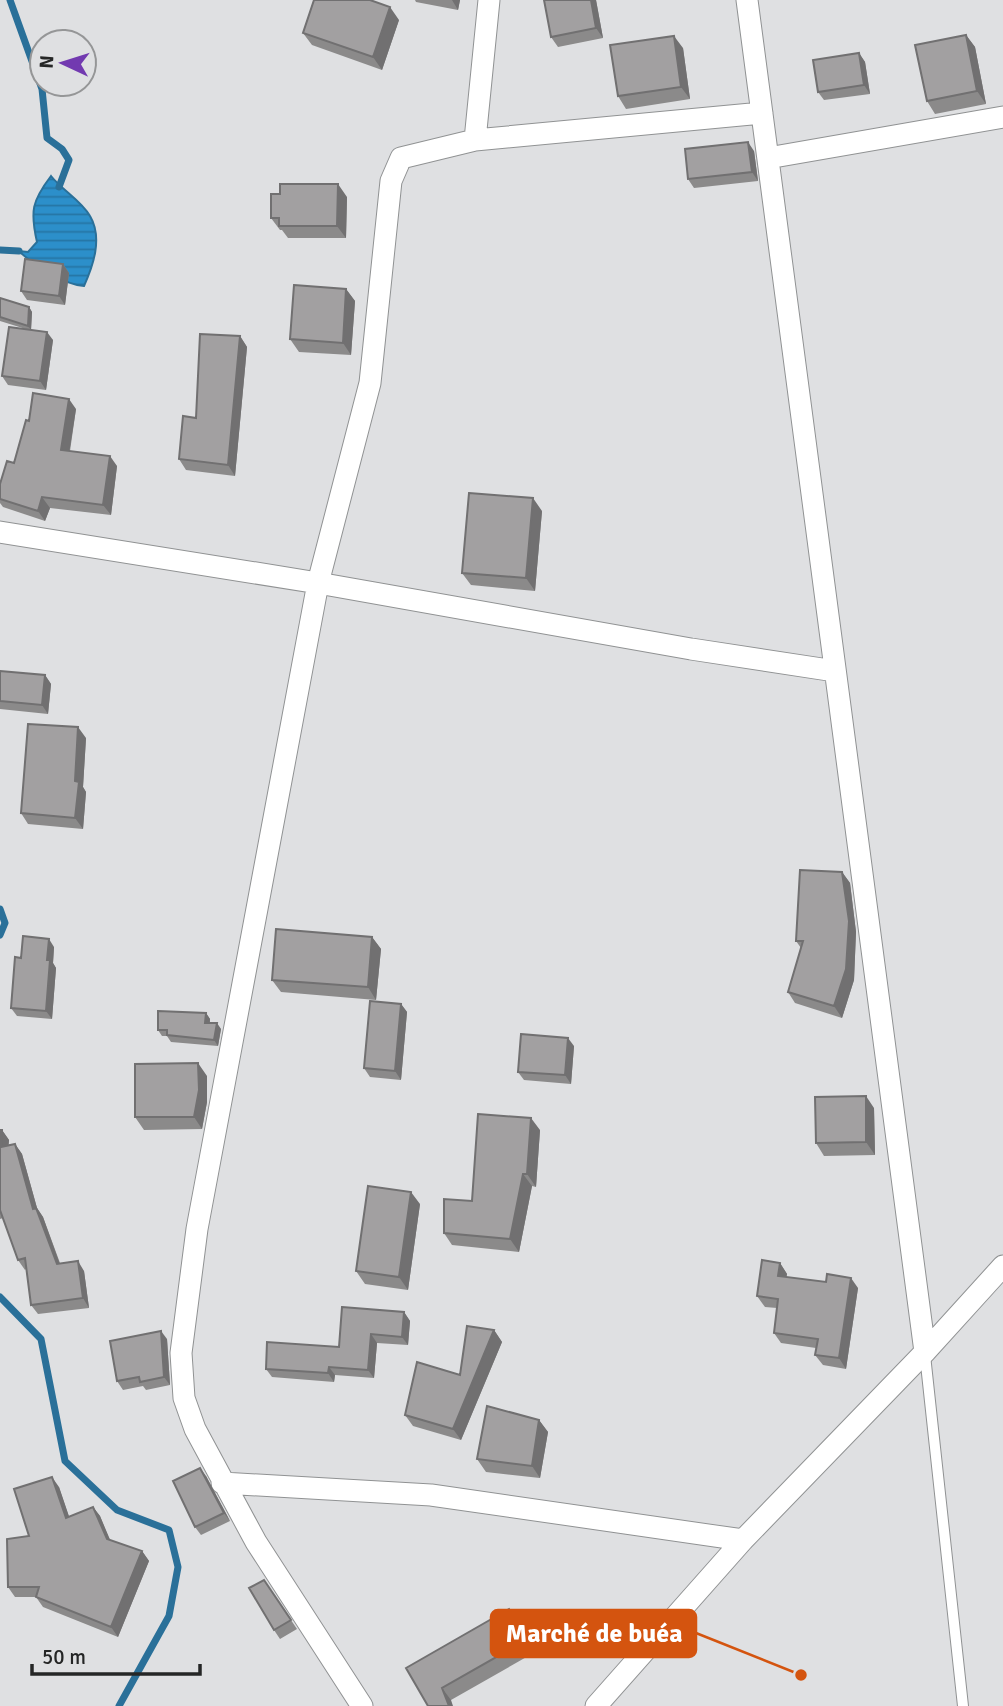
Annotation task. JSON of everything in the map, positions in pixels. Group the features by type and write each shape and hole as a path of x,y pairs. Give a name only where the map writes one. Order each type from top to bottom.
{"street":[{"path":"475,140 489,0"},
{"path":"747,0 925,1352"},
{"path":"362,1706 222,1483 195,1429 184,1398 181,1353 197,1229 318,583 370,383 391,181 401,158 475,140 762,113"},
{"path":"768,158 1003,117"},
{"path":"0,532 835,671"},
{"path":"596,1706 743,1540 925,1352 1003,1266"},
{"path":"222,1483 431,1495 743,1540"}],"lane":[{"path":"925,1352 962,1706"}],"water":[{"path":"51,176 82,205 94,225 95,252 84,286 50,273 19,251 28,252 37,242 34,207"}],"building":[{"path":"314,0 370,0 390,7 373,57 303,33"},
{"path":"544,0 591,0 596,28 551,37"},
{"path":"966,35 977,91 927,101 915,45"},
{"path":"674,36 681,87 618,96 610,45"},
{"path":"859,53 864,85 818,92 813,60"},
{"path":"748,142 752,172 688,179 685,149"},
{"path":"280,184 338,184 337,226 279,226 279,218 271,218 271,194 280,194"},
{"path":"25,259 63,264 59,296 21,291"},
{"path":"294,285 346,289 343,343 290,339"},
{"path":"0,298 29,307 28,326 0,317"},
{"path":"9,327 47,332 40,381 2,376"},
{"path":"200,334 240,336 228,465 179,459 183,416 196,418"},
{"path":"33,393 69,399 61,450 110,456 103,505 42,497 38,511 0,499 0,484 7,461 14,463 26,420 29,421"},
{"path":"469,493 533,498 526,578 462,573"},
{"path":"0,671 45,675 42,705 0,701"},
{"path":"28,724 78,727 75,781 79,782 75,818 21,813"},
{"path":"800,870 842,872 849,921 846,969 834,1006 788,992 803,941 796,941"},
{"path":"276,929 372,937 368,987 272,980"},
{"path":"23,936 49,939 46,1011 11,1008 15,957 21,958"},
{"path":"370,1001 401,1004 395,1071 364,1068"},
{"path":"158,1011 206,1013 205,1023 217,1023 214,1040 167,1035 167,1030 158,1030"},
{"path":"521,1034 568,1038 565,1075 518,1072"},
{"path":"198,1063 199,1090 194,1117 135,1117 135,1064"},
{"path":"866,1096 866,1142 816,1143 815,1097"},
{"path":"478,1114 531,1118 527,1174 523,1174 510,1239 444,1233 444,1199 472,1201"},
{"path":"0,1130 1,1147 15,1144 33,1209 36,1208 57,1264 78,1261 83,1298 31,1305 25,1258 18,1260 0,1210"},
{"path":"368,1186 411,1192 399,1277 356,1271"},
{"path":"762,1260 780,1263 778,1276 826,1282 827,1274 851,1278 839,1358 815,1355 818,1339 774,1333 778,1299 757,1296"},
{"path":"342,1307 404,1312 402,1337 371,1334 368,1370 329,1367 328,1373 266,1369 267,1342 339,1347"},
{"path":"467,1326 494,1330 453,1429 405,1415 417,1362 460,1375"},
{"path":"161,1331 164,1377 140,1382 139,1377 117,1381 110,1341"},
{"path":"487,1406 539,1420 532,1466 477,1459"},
{"path":"200,1468 224,1513 195,1527 173,1481"},
{"path":"52,1477 66,1518 93,1507 107,1539 142,1551 111,1627 36,1597 39,1587 8,1587 7,1539 29,1536 14,1489"},
{"path":"264,1580 291,1620 274,1630 249,1588"},
{"path":"509,1609 528,1639 442,1688 449,1706 428,1706 406,1668"}],"waterway":[{"path":"10,0 42,89 47,138 62,149 69,160 59,187"},
{"path":"0,250 19,251"},
{"path":"0,909 5,923 0,935"},
{"path":"0,1297 41,1339 65,1461 117,1510 169,1530 178,1567 169,1616 119,1706"}],"place":[{"name":"Marché de buéa","path":"801,1675"}]}
